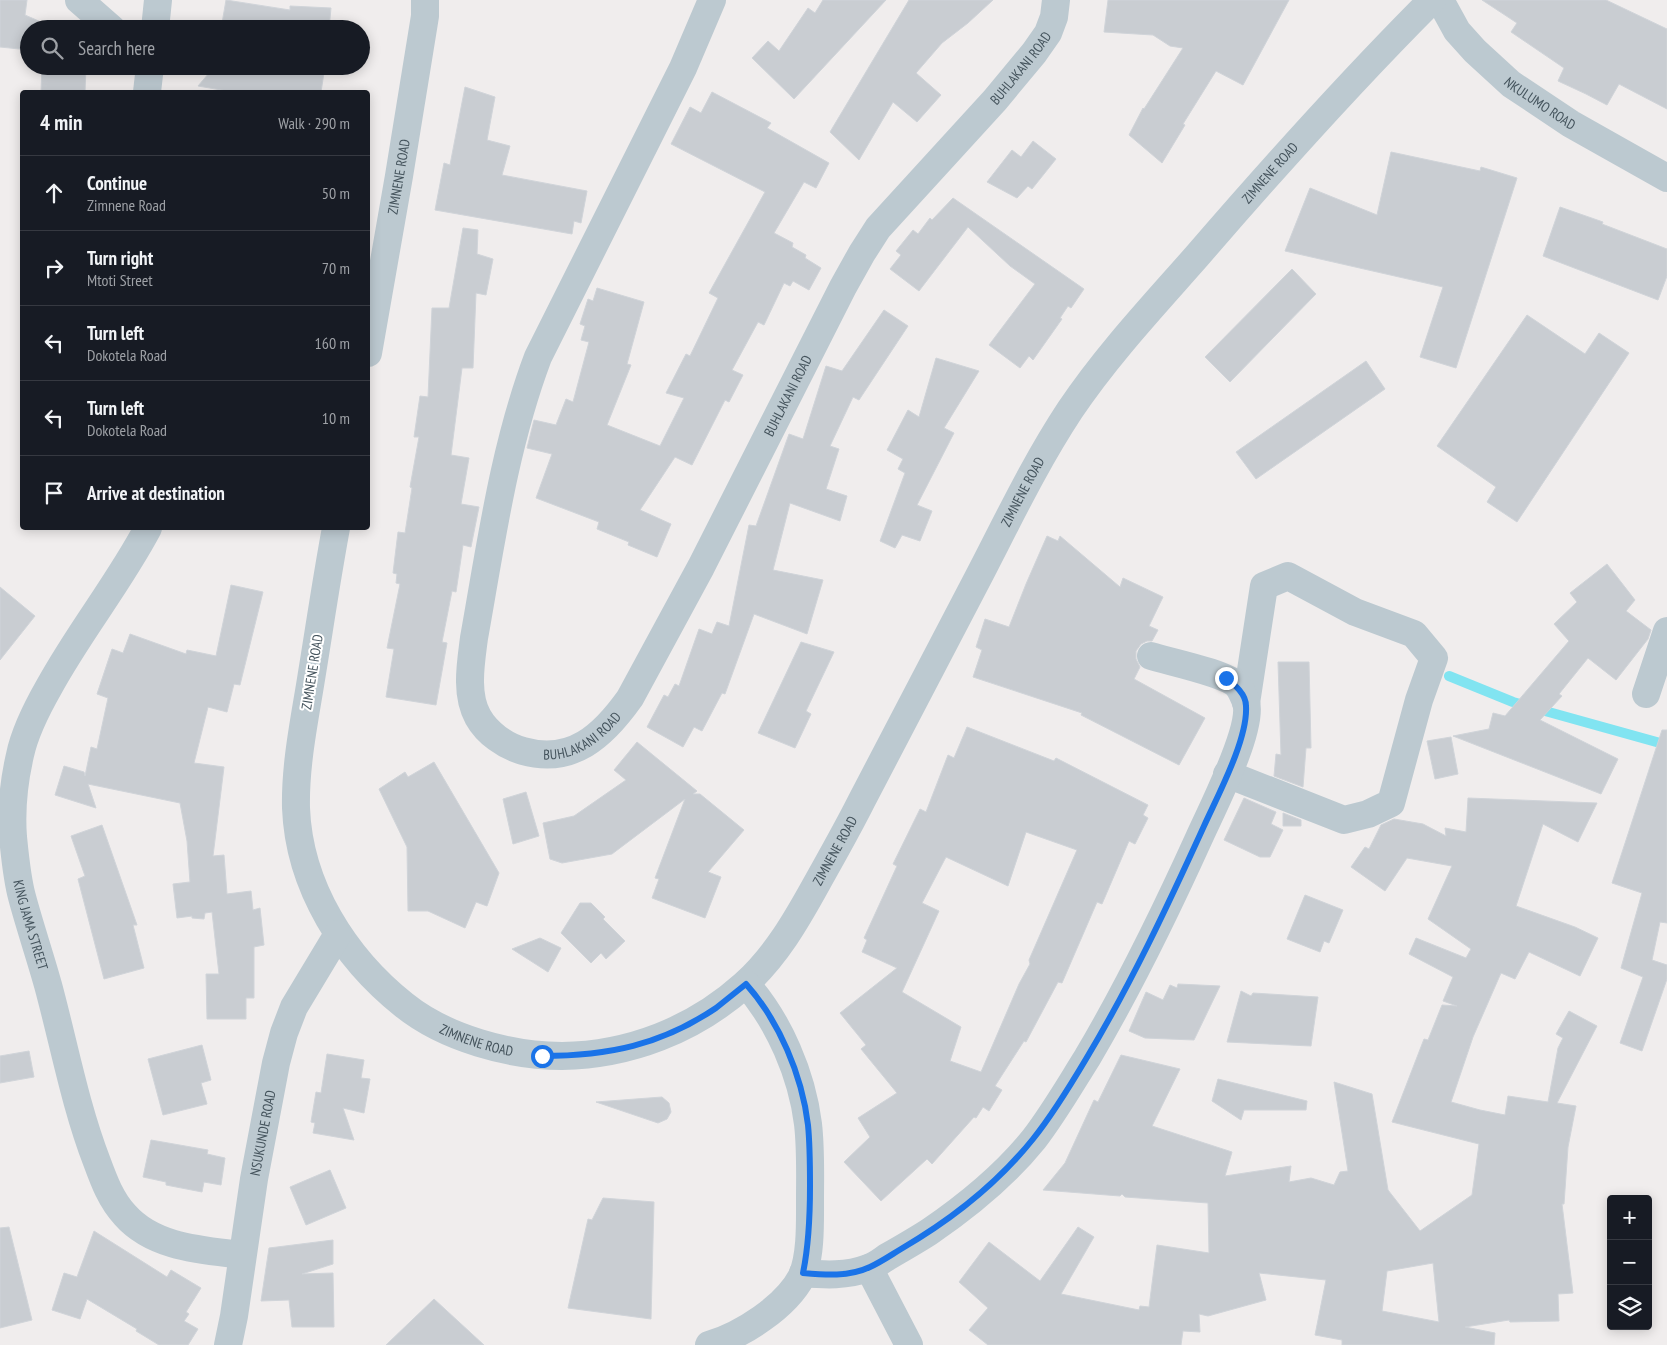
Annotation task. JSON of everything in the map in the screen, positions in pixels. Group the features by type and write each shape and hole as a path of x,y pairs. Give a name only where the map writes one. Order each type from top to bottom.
{"street":[{"path":"79,0 102,20"},
{"path":"156,20 158,0"},
{"name":"ZIMNENE ROAD","path":"370,342 425,16 425,0"},
{"name":"BUHLAKANI ROAD","path":"712,0 683,68 538,357 526,389 511,441 474,638 470,684 478,717 492,733 514,748 538,755 558,755 580,747 609,724 630,698 651,662 862,253 878,228 995,100 1034,53 1048,33 1054,16 1056,0"},
{"name":"ZIMNENE ROAD","path":"336,530 299,751 296,810 308,875 338,934 358,962 413,1012 458,1035 506,1051 542,1056 579,1056 616,1051 651,1040 693,1022 717,1007 746,984 772,957 793,927 851,821 1030,476 1074,405 1101,367 1262,181 1380,52 1432,0"},
{"name":"NKULUMO ROAD","path":"1440,0 1457,31 1475,51 1511,84 1571,124 1667,178"},
{"path":"147,90 149,75"},
{"name":"KING JAMA STREET","path":"147,530 134,554 66,656 35,713 21,752 15,784 13,836 21,895 48,986 66,1060 89,1141 108,1191 125,1216 142,1229 165,1241 192,1248 242,1255"},
{"path":"803,1273 824,1275 847,1273 869,1268 917,1240 955,1214 1002,1172 1033,1139 1064,1096 1101,1034 1164,914 1227,774 1246,721 1246,703 1264,586 1288,576 1355,612 1414,634 1434,658 1419,700 1392,803 1368,814 1344,820 1227,774"},
{"path":"1646,694 1667,631"},
{"path":"1151,656 1226,678 1238,686 1246,703"},
{"name":"NSUKUNDE ROAD","path":"228,1345 265,1112 284,1033 294,1007 338,934"},
{"path":"710,1345 738,1332 777,1306 788,1296 803,1273 807,1254 810,1209 808,1132 802,1096 797,1076 783,1043 746,984"},
{"path":"869,1268 909,1345"}],"building":[{"path":"0,0 27,0 25,15 36,20 20,20 20,49 0,47"},
{"path":"226,0 290,10 290,6 331,8 330,20 223,20"},
{"path":"823,0 886,0 794,99 752,58 768,41 779,51 808,8 815,13"},
{"path":"909,0 993,0 942,43 916,73 941,95 917,122 893,102 859,160 830,132"},
{"path":"1108,0 1289,0 1243,85 1216,71 1183,124 1185,125 1162,163 1129,135 1143,108 1183,48 1170,46 1153,35 1104,32"},
{"path":"1482,0 1606,0 1667,29 1667,109 1619,84 1607,105 1558,81 1564,68 1511,32 1517,23"},
{"path":"42,75 86,75 85,90 41,90"},
{"path":"207,75 324,75 321,90 221,90 198,86"},
{"path":"465,87 495,97 487,140 510,146 502,175 587,191 581,223 574,221 572,234 435,210 444,163 450,165"},
{"path":"712,92 771,123 767,128 829,163 816,188 804,182 774,233 793,243 792,247 806,255 805,258 821,268 809,290 793,281 790,286 784,283 764,325 758,322 732,370 743,375 729,402 725,400 692,465 675,457 640,510 671,524 657,557 628,545 629,542 597,529 599,522 536,498 552,454 527,448 534,420 556,425 566,399 573,402 589,342 581,340 585,326 580,324 588,299 593,301 597,288 644,302 627,364 631,365 607,425 660,446 684,398 666,393 686,354 690,356 718,298 709,293 765,192 671,144 690,107 701,113"},
{"path":"1033,141 1056,159 1032,189 1028,186 1017,198 987,182 1012,150 1021,157"},
{"path":"1391,152 1480,171 1481,167 1517,178 1456,368 1420,357 1443,287 1285,251 1310,188 1377,215"},
{"path":"953,198 1084,289 1071,308 1068,306 1060,318 1062,319 1033,360 1029,356 1020,368 989,345 1035,284 1010,266 968,227 919,291 890,269 901,255 896,251 913,230 918,234 930,218 932,220"},
{"path":"1560,207 1603,222 1602,224 1667,249 1667,276 1658,300 1543,256"},
{"path":"463,228 478,230 477,254 493,259 486,295 476,293 473,368 462,368 451,455 469,458 461,504 479,507 471,547 463,545 456,592 452,591 442,642 447,643 436,705 386,697 394,649 387,648 400,584 396,583 397,574 393,573 398,532 405,533 412,488 410,487 419,437 414,437 420,396 428,397 432,308 449,308"},
{"path":"1292,269 1316,294 1230,382 1205,357"},
{"path":"884,310 908,326 859,400 853,397 830,446 839,449 826,489 847,496 840,521 790,503 773,570 823,580 807,634 754,614 725,694 722,693 702,731 694,727 683,747 647,727 664,695 668,697 675,684 679,686 699,629 712,634 717,622 729,626 749,525 756,526 789,434 803,439 826,366 842,371"},
{"path":"1527,315 1585,354 1599,333 1629,353 1517,522 1487,502 1496,487 1437,446"},
{"path":"936,358 979,371 944,428 954,433 917,505 932,511 920,541 902,535 895,548 880,541 905,473 898,469 903,459 887,450 908,410 919,417"},
{"path":"1366,361 1385,389 1256,479 1236,452"},
{"path":"1047,536 1058,541 1060,536 1120,587 1123,578 1163,597 1149,626 1158,630 1152,641 1141,644 1136,651 1136,659 1140,667 1134,679 1205,718 1179,765 1081,715 1082,713 973,677 982,650 976,647 985,619 1009,627"},
{"path":"1607,564 1635,600 1626,611 1651,630 1648,639 1616,680 1588,658 1559,694 1562,696 1540,720 1618,759 1601,794 1453,736 1489,729 1493,713 1505,716 1569,641 1554,624 1577,602 1570,593"},
{"path":"231,585 263,592 240,685 234,684 227,712 208,707 194,763 224,767 213,856 224,855 227,894 251,891 253,910 260,908 264,945 254,947 254,998 246,998 246,1019 207,1019 206,974 219,974 212,912 205,913 204,919 192,918 192,916 177,918 173,884 190,882 187,841 180,803 88,784 96,808 55,795 64,766 84,772 85,776 91,747 97,749 108,698 97,694 112,649 123,653 130,634 186,654 187,650 216,656"},
{"path":"0,587 35,616 0,660"},
{"path":"801,642 834,652 806,711 811,714 795,748 758,733"},
{"path":"1278,662 1309,662 1311,748 1306,748 1303,787 1274,776 1276,754 1281,755"},
{"path":"967,727 1054,761 1056,758 1148,805 1143,815 1148,818 1135,844 1129,841 1102,904 1097,902 1062,983 1058,982 1026,1042 1024,1041 995,1086 1002,1090 989,1111 983,1107 976,1118 974,1117 932,1164 927,1159 881,1201 844,1162 870,1137 858,1118 897,1093 861,1049 866,1045 840,1013 897,968 862,952 867,940 864,938 897,866 893,864 920,809 926,812 948,755 954,758","holes":["1026,832 1077,850 1029,960 1030,964 1019,984 981,1072 950,1061 961,1027 902,992 939,911 922,903 946,857 1008,886"]},
{"path":"1662,730 1667,730 1667,923 1660,922 1652,960 1667,965 1667,979 1642,1051 1620,1043 1643,977 1621,968 1642,893 1612,883"},
{"path":"1451,737 1458,774 1435,779 1427,741"},
{"path":"637,742 697,791 693,794 700,794 744,830 708,872 721,877 705,918 652,898 659,879 655,878 685,799 612,854 562,863 550,859 543,823 574,816 626,780 614,770"},
{"path":"434,762 499,873 487,906 476,902 465,928 428,911 408,911 407,847 379,789 405,772 408,777"},
{"path":"526,792 539,836 513,844 503,799"},
{"path":"1244,798 1276,812 1271,824 1283,830 1270,857 1260,857 1224,840"},
{"path":"1468,798 1597,803 1578,842 1543,824 1516,906 1575,927 1598,938 1580,976 1529,952 1515,979 1501,973 1473,1037 1451,1102 1505,1115 1508,1096 1548,1102 1558,1048 1563,1038 1556,1034 1569,1011 1597,1026 1557,1103 1576,1106 1568,1147 1564,1204 1562,1204 1573,1293 1558,1294 1559,1321 1510,1322 1509,1320 1465,1327 1495,1333 1494,1345 1342,1345 1342,1340 1315,1335 1326,1280 1259,1273 1266,1300 1208,1316 1199,1314 1200,1332 1183,1331 1181,1345 988,1345 969,1330 988,1308 959,1282 989,1242 1040,1281 1078,1227 1094,1237 1061,1294 1139,1310 1140,1306 1149,1307 1157,1245 1209,1253 1208,1203 1125,1197 1122,1194 1120,1196 1043,1190 1065,1163 1094,1100 1098,1102 1121,1055 1180,1069 1152,1126 1232,1152 1225,1176 1291,1166 1289,1182 1311,1178 1334,1185 1340,1172 1348,1171 1334,1082 1372,1094 1388,1190 1420,1231 1472,1195 1479,1144 1392,1122 1424,1039 1428,1040 1442,1005 1457,1006 1443,1001 1453,977 1409,954 1416,938 1466,958 1471,949 1428,919 1452,866 1407,858 1385,891 1351,867 1365,847 1369,849 1381,825 1394,819 1423,824 1446,836 1445,828 1466,832","holes":["1433,1263 1439,1322 1382,1311 1387,1271"]},
{"path":"1283,813 1301,820 1301,826 1283,826"},
{"path":"102,825 137,925 133,925 144,968 104,979 78,879 85,876 71,836"},
{"path":"1305,895 1343,910 1329,943 1324,941 1320,952 1287,939"},
{"path":"580,903 591,903 605,917 603,919 625,941 606,959 601,953 591,963 561,933"},
{"path":"540,938 561,948 548,972 512,949"},
{"path":"1178,984 1220,986 1194,1040 1145,1038 1129,1031 1146,992 1163,1000 1170,985 1177,988"},
{"path":"1241,991 1251,996 1253,993 1318,997 1311,1046 1227,1042"},
{"path":"202,1045 211,1080 201,1083 207,1104 163,1115 148,1059"},
{"path":"29,1051 34,1077 0,1083 0,1056"},
{"path":"327,1054 364,1060 361,1078 370,1079 364,1113 343,1108 354,1140 313,1133 315,1123 311,1122 316,1092 321,1093"},
{"path":"1218,1079 1307,1101 1306,1110 1244,1110 1241,1120 1212,1101"},
{"path":"662,1097 669,1103 671,1112 667,1119 658,1123 596,1102"},
{"path":"151,1140 208,1150 207,1154 225,1158 221,1185 204,1182 202,1192 166,1185 166,1182 143,1177"},
{"path":"330,1170 346,1208 306,1225 290,1187"},
{"path":"603,1198 654,1202 651,1319 568,1308 588,1219 592,1220"},
{"path":"9,1227 32,1320 0,1328 0,1228"},
{"path":"94,1231 167,1277 171,1270 201,1288 186,1312 189,1314 184,1321 198,1329 188,1345 159,1345 136,1331 137,1329 87,1299 80,1319 52,1310 64,1273 77,1277"},
{"path":"333,1240 333,1264 302,1274 333,1273 334,1327 292,1327 289,1300 261,1301 269,1248"},
{"path":"434,1299 484,1345 386,1345"}],"waterway":[{"path":"1449,676 1513,702 1667,745"}],"route":[{"path":"542,1056 579,1056 616,1051 651,1040 685,1026 717,1007 746,984 771,1020 783,1043 797,1076 808,1124 810,1209 809,1236 803,1273 824,1275 847,1273 869,1268 917,1240 977,1196 1009,1166 1033,1139 1064,1096 1101,1034 1164,914 1227,774 1246,721 1246,703 1238,686 1226,678"}]}
